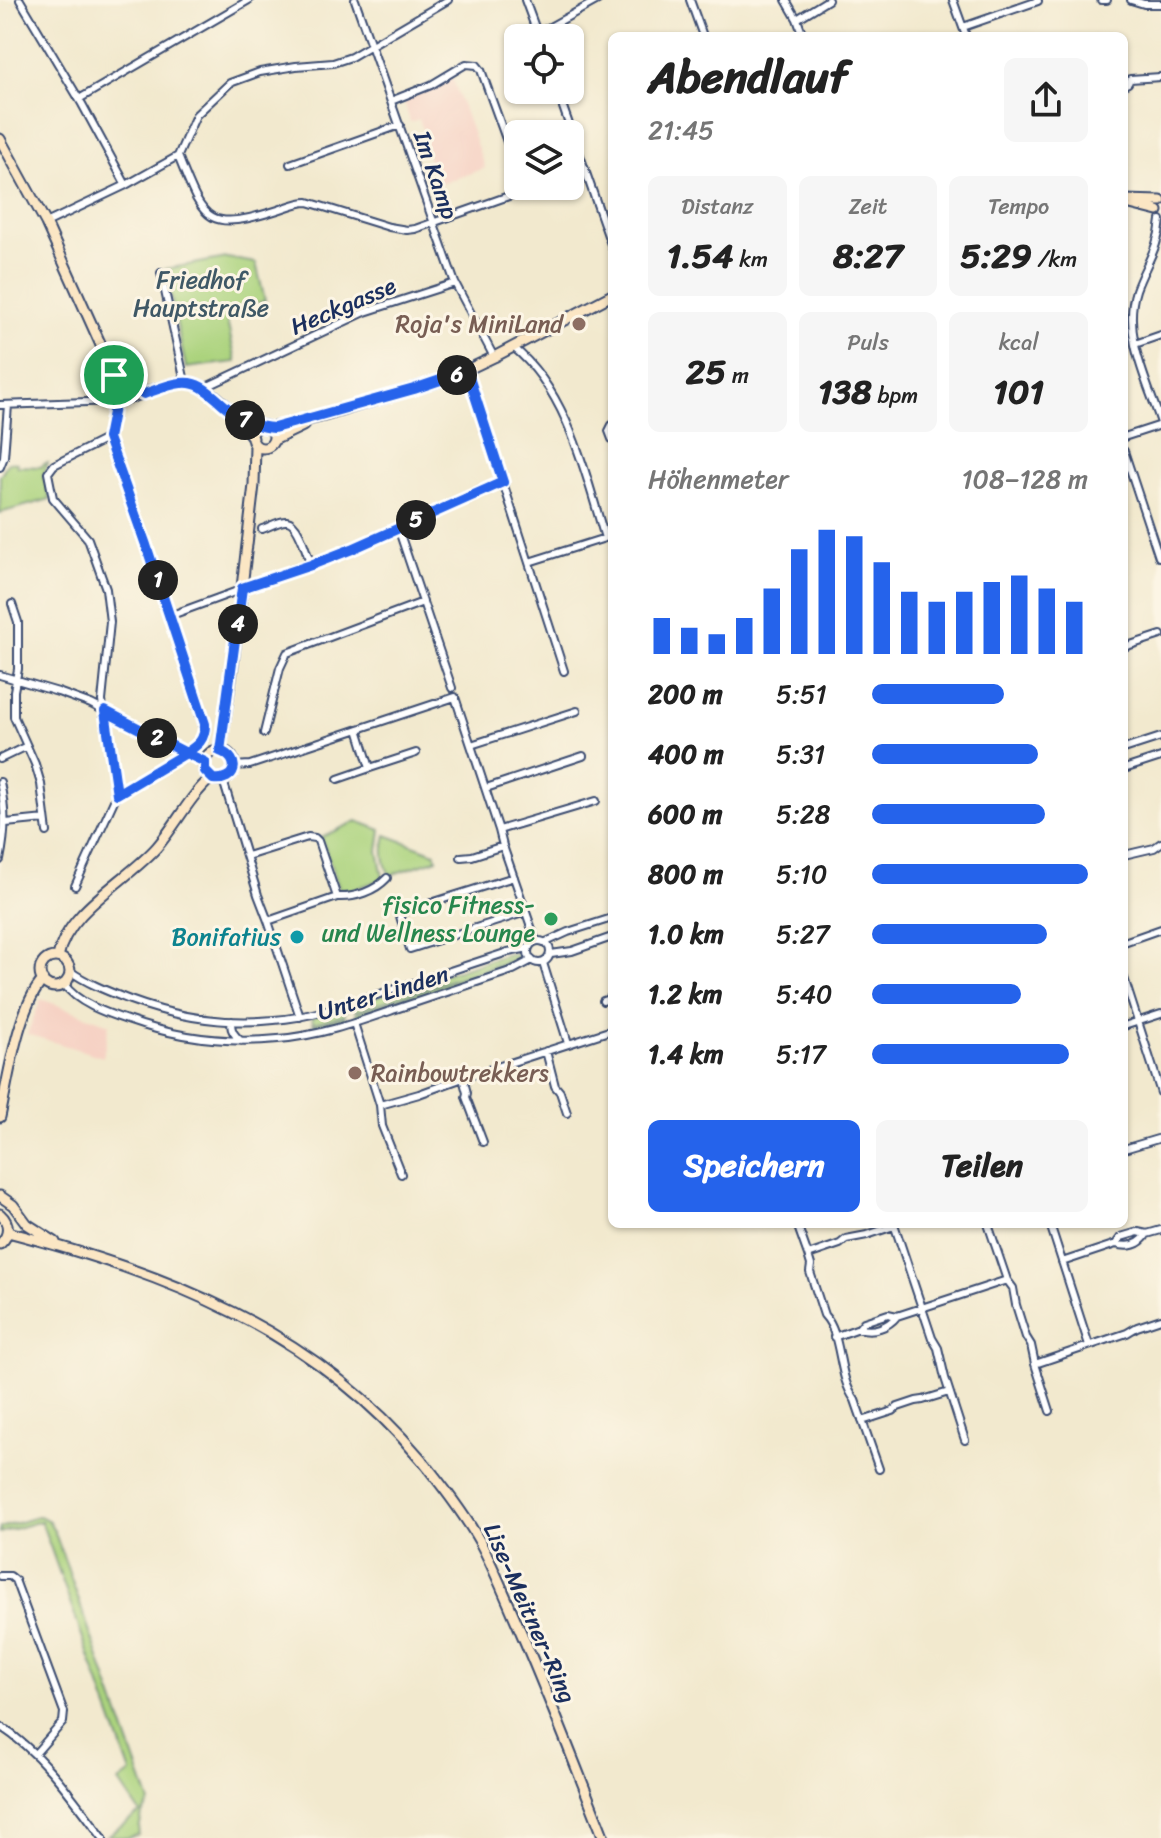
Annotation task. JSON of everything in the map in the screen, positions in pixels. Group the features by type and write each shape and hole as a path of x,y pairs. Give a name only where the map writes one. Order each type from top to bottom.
{"street":[{"path":"20,0 126,185"},
{"path":"227,0 233,10"},
{"path":"79,99 249,0"},
{"name":"Im Kamp","path":"355,0 455,283 494,357"},
{"path":"46,223 178,156 196,115 230,83 276,69 333,63 351,57 448,0"},
{"path":"525,0 534,24"},
{"path":"558,24 598,0"},
{"path":"690,0 702,32"},
{"path":"786,0 802,32"},
{"path":"797,19 828,0"},
{"path":"953,0 965,32"},
{"path":"1131,0 1161,4"},
{"path":"963,27 1038,1"},
{"path":"391,101 431,85 462,65 477,65 504,133"},
{"path":"1128,78 1161,77"},
{"path":"562,104 608,235"},
{"path":"290,164 400,125"},
{"path":"0,139 46,223 114,375 119,401 108,438 205,724 202,740 186,753 117,794"},
{"path":"178,156 198,204 208,216 228,221 303,202 400,229 415,229 504,196"},
{"path":"1128,202 1160,211 1159,243 1137,287 1132,329 1161,424 1128,436"},
{"path":"161,273 185,382"},
{"name":"Heckgasse","path":"204,388 380,306 455,283"},
{"path":"220,751 254,485 255,431 324,416 467,371 608,297"},
{"path":"1128,309 1133,307"},
{"path":"1135,344 1161,335"},
{"path":"513,347 538,372 570,429 605,538 529,562"},
{"path":"467,371 564,671"},
{"path":"114,375 144,394"},
{"path":"0,467 4,457 4,405 119,401 185,382 204,388 231,412 262,448 324,416"},
{"path":"231,412 272,431 271,444 261,460 254,485"},
{"path":"75,886 117,794 102,701 110,622 106,589 88,539 53,498 48,473 54,465 108,438"},
{"path":"1128,461 1158,537 1159,557"},
{"path":"169,616 311,565 503,482"},
{"path":"262,529 290,521 298,529 311,565"},
{"path":"398,528 452,688"},
{"path":"264,733 280,668 287,653 423,602"},
{"path":"12,604 18,622 14,717 41,784 47,832"},
{"path":"1128,646 1161,635"},
{"path":"0,675 58,692 105,711 205,762"},
{"path":"234,766 250,765 455,697 536,941"},
{"path":"471,745 577,711"},
{"path":"358,729 370,768"},
{"path":"1128,748 1161,737"},
{"path":"0,759 27,746"},
{"path":"220,751 230,756 234,766 230,775 223,780 211,778 205,771 205,762 211,753 220,751"},
{"path":"338,779 416,753"},
{"path":"486,788 583,756"},
{"path":"1128,768 1161,757"},
{"path":"58,957 63,940 74,924 156,848 211,778"},
{"path":"223,780 300,1017"},
{"path":"0,782 6,823 0,860"},
{"path":"499,830 596,801"},
{"path":"6,823 45,819"},
{"path":"247,856 308,837 315,838 337,897"},
{"path":"1128,854 1154,848 1161,843"},
{"path":"461,857 503,846"},
{"path":"514,877 399,913 410,949 526,912"},
{"path":"268,921 337,897 372,890 387,878"},
{"path":"536,941 546,942 608,919"},
{"path":"1128,941 1161,929"},
{"path":"551,954 572,951 608,938"},
{"path":"536,941 529,948 528,955 537,963 548,960 551,954 546,942"},
{"name":"Unter Linden","path":"70,971 142,1004 189,1017 232,1021 274,1020 324,1012 508,952 529,948"},
{"path":"58,957 66,960 70,971 70,977 57,987 43,980 40,971 49,958 58,957"},
{"name":"Unter Linden","path":"64,984 74,995 108,1013 162,1031 241,1041 277,1040 354,1023 513,970 532,960"},
{"path":"543,963 568,1043"},
{"path":"0,1117 24,1012 43,980"},
{"path":"1128,991 1161,1093"},
{"path":"603,1001 608,999"},
{"path":"1128,1025 1161,1014"},
{"path":"232,1021 233,1031 241,1041"},
{"path":"354,1023 380,1105 382,1126 401,1174"},
{"path":"380,1105 608,1030"},
{"path":"546,1051 555,1086 567,1113"},
{"path":"463,1078 466,1097 483,1142"},
{"path":"1128,1148 1161,1138"},
{"path":"0,1196 13,1205 27,1224 61,1246"},
{"path":"0,1214 6,1220 8,1232 0,1244"},
{"path":"798,1228 819,1301 840,1354 839,1361 879,1469"},
{"path":"808,1255 846,1239 886,1228"},
{"path":"895,1228 938,1348 965,1440"},
{"path":"989,1228 1007,1280 1013,1288 1050,1411"},
{"path":"1051,1228 1089,1345"},
{"path":"1062,1262 1116,1244 1121,1237 1161,1230"},
{"name":"Lise-Meitner-Ring","path":"8,1232 115,1263 174,1285 239,1315 303,1352 383,1417 446,1490 480,1542 526,1644 604,1838"},
{"path":"834,1337 888,1314 897,1316 1007,1280"},
{"path":"1035,1364 1161,1319"},
{"path":"862,1421 949,1392"},
{"path":"0,1576 10,1576 15,1580 64,1712 63,1722 35,1754"},
{"path":"0,1726 35,1754 61,1782 99,1837"}],"shaded area":[{"path":"452,77 485,168 435,186 426,166 430,164 427,153 422,154 418,144 427,141 419,119 410,122 404,101"},
{"path":"41,999 109,1024 103,1057 27,1034"}],"green space":[{"name":"Friedhof Hauptstraße","path":"227,258 256,263 265,301 225,312 236,362 186,368 165,269"},
{"path":"8,462 17,463 17,466 41,467 48,463 43,476 50,499 0,513 0,476"},
{"path":"357,821 381,830 378,851 383,877 343,893 321,837"},
{"path":"386,835 435,853 437,859 390,875 384,855"},
{"path":"516,953 517,958 313,1023 312,1017"},
{"path":"517,960 519,964 509,969 315,1031 314,1025 345,1017 347,1020 356,1017 356,1013"},
{"path":"40,1516 49,1521 55,1533 150,1803 142,1814 138,1835 126,1838 108,1835 140,1813 119,1782 131,1773 41,1521 0,1533 0,1528"}],"place":[{"name":"Roja's MiniLand","path":"579,324"},
{"name":"fisico Fitness- und Wellness Lounge","path":"551,919"},
{"name":"Bonifatius","path":"297,937"},
{"name":"Rainbowtrekkers","path":"355,1073"}],"route":[{"path":"114,375 123,400 115,402 108,438 205,724 202,740 186,753 105,711 117,794 186,753 205,762 208,776 223,780 230,775 234,766 228,754 220,751 242,588 352,549 503,482 467,371 324,416 274,428 248,422 198,385 185,382 144,394 114,375"}]}
